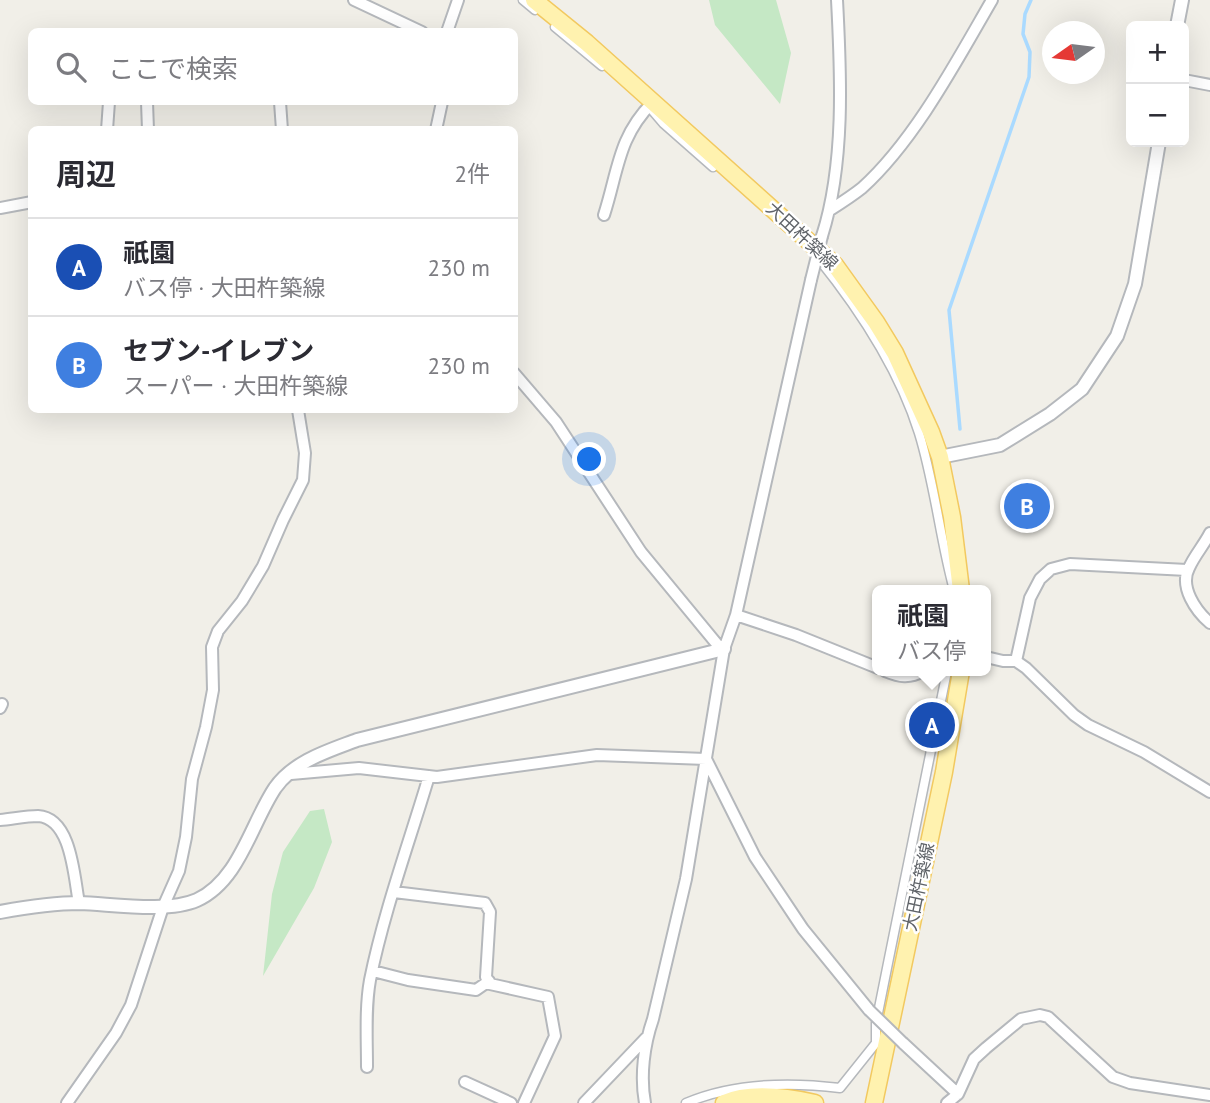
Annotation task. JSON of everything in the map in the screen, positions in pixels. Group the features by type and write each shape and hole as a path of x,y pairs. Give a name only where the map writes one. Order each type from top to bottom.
{"main road":[{"name":"大田杵築線","path":"534,0 587,43 650,104 717,158 835,265 895,353 931,432 940,457 953,517 960,585"},
{"name":"大田杵築線","path":"874,1103 946,761 960,676"},
{"path":"724,1103 732,1100 786,1097 815,1103"}],"street":[{"path":"354,0 414,28"},
{"path":"448,28 458,0"},
{"path":"523,0 650,104 663,123 819,259 873,333 902,389 919,433 953,585"},
{"path":"645,1103 643,1090 646,1038 653,1019 686,879 723,649 736,615 811,279 830,210 835,181 839,101 837,0"},
{"path":"830,210 861,189 900,144 949,75 992,0"},
{"path":"1178,21 1182,0"},
{"path":"1189,81 1210,85"},
{"path":"604,215 626,136 650,104"},
{"path":"107,126 109,105"},
{"path":"147,105 148,126"},
{"path":"280,105 282,126"},
{"path":"437,126 441,105"},
{"path":"940,457 1000,445 1051,414 1082,389 1117,336 1135,284 1157,147"},
{"path":"0,208 28,203"},
{"path":"518,378 556,422 641,552 723,649"},
{"path":"67,1103 116,1033 131,1005 163,907 179,871 186,837 192,779 213,690 212,648 218,631 243,601 263,566 303,480 305,453 298,413"},
{"path":"1210,533 1187,570 1188,594 1199,613 1210,623"},
{"path":"1016,661 1030,598 1040,579 1051,569 1070,564 1187,570"},
{"path":"736,615 796,635 872,666"},
{"path":"0,912 41,905 79,903 163,907 195,901 213,890 229,873 276,786 310,757 357,740 723,649"},
{"path":"991,658 1016,661 1087,725 1144,752 1210,792"},
{"path":"686,1103 702,1096 733,1089 810,1084 840,1088 876,1044 876,1023 946,676"},
{"path":"291,774 359,768 429,776 475,773 597,755 706,759"},
{"path":"706,759 755,857 803,929 869,1010 958,1094"},
{"path":"367,1067 367,1013 373,971 429,776"},
{"path":"0,820 41,816 61,828 69,850 79,903"},
{"path":"394,892 485,903 490,912 486,977 490,984 548,997 555,1036 524,1103"},
{"path":"373,971 463,989 476,990 488,981"},
{"path":"947,1103 958,1094 974,1059 1021,1019 1040,1015 1048,1017 1113,1077 1130,1083 1210,1095"},
{"path":"584,1103 646,1038"},
{"path":"465,1082 510,1103"}],"green space":[{"path":"709,0 776,0 791,53 780,104 715,25"},
{"path":"324,809 332,842 314,888 263,976 272,894 283,852 310,811"}],"waterway":[{"path":"960,429 949,310 1029,77 1030,52 1023,34 1025,14 1031,0"}],"place":[{"name":"セブン-イレブン","path":"1027,506"},
{"name":"祇園","path":"932,725"}]}
